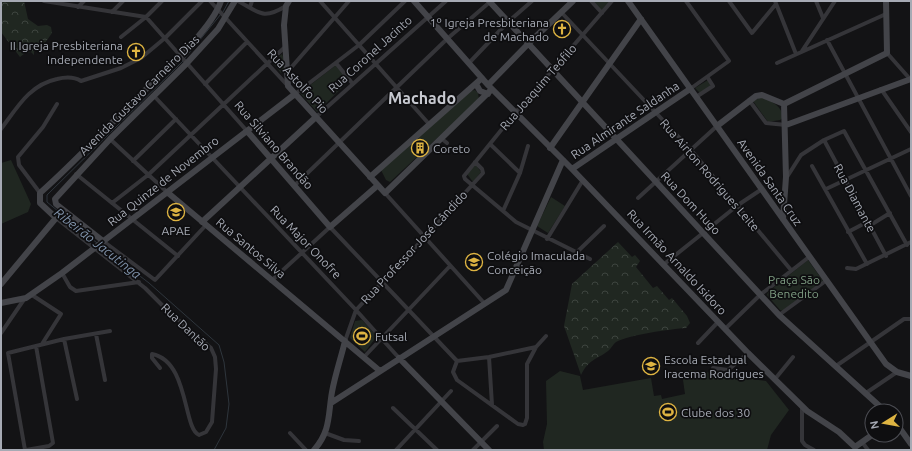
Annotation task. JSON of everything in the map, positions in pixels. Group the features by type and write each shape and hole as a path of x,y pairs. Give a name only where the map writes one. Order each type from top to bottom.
{"street":[{"path":"45,1 146,17"},
{"path":"78,7 84,1"},
{"path":"112,12 123,1"},
{"path":"121,37 146,17 162,1"},
{"path":"1,129 29,92 36,87 46,81 61,78 72,77 81,81 132,64 166,38 202,1"},
{"name":"Rua Astolfo Pio","path":"210,1 385,193"},
{"name":"Avenida Gustavo Carneiro Dias","path":"40,193 181,55 219,11 221,1"},
{"path":"237,1 264,15 268,15 287,4"},
{"name":"Avenida Gustavo Carneiro Dias","path":"103,242 55,202 56,196 110,139 186,63 237,1"},
{"path":"250,7 252,1"},
{"path":"320,1 428,124"},
{"path":"289,70 349,1"},
{"path":"295,94 359,45 405,1"},
{"path":"414,1 490,89"},
{"name":"Rua Coronel Jacinto","path":"103,242 155,280 178,256 204,223 239,188 352,84 446,1"},
{"path":"295,185 396,87 490,1"},
{"name":"Rua Dom Hugo","path":"490,1 760,295 877,403"},
{"path":"469,63 508,22 532,1"},
{"path":"485,304 385,193 445,141 528,44 573,1"},
{"path":"590,1 602,13"},
{"name":"Rua Joaquim Teófilo","path":"472,185 464,176 515,113 553,71 612,1"},
{"name":"Avenida Santa Cruz","path":"628,1 886,364 897,372"},
{"path":"686,1 728,61 708,78 690,89"},
{"path":"729,1 752,33 776,3 796,54"},
{"path":"816,1 823,18"},
{"path":"802,51 835,1"},
{"path":"749,100 766,123 786,125 910,79 887,52 886,1"},
{"path":"287,4 284,25 289,70 288,86"},
{"name":"Rua Airton Rodrigues Leite","path":"561,12 691,150 791,270"},
{"path":"777,63 886,14"},
{"name":"Rua Silviano Brandão","path":"146,17 330,226 457,361"},
{"path":"550,148 641,19"},
{"path":"827,40 911,196"},
{"path":"206,84 247,42"},
{"path":"112,203 148,175 266,63 286,47"},
{"path":"638,198 657,183 717,126 749,100 756,96 762,95 784,104 887,52"},
{"path":"336,63 352,84"},
{"path":"370,177 428,124 482,78"},
{"path":"696,97 712,86 708,78"},
{"path":"476,84 480,91 490,89"},
{"name":"Rua Irmão Arnaldo Isidoro","path":"490,89 583,180 748,353 802,406 814,416 839,432 853,448"},
{"name":"Rua Almirante Saldanha","path":"572,169 690,89"},
{"path":"881,89 911,132"},
{"name":"Rua Quinze de Novembro","path":"1,303 29,296 62,273 295,94"},
{"name":"Rua Major Onofre","path":"154,96 301,254 356,310 399,358 489,450"},
{"path":"57,104 35,137 20,155 18,161 40,193 40,203 56,218 139,282"},
{"path":"783,219 786,177 786,125 784,104"},
{"path":"133,160 176,119"},
{"path":"786,177 801,155 824,140 844,131 890,213 906,245"},
{"name":"Rua Santos Silva","path":"110,139 167,192 380,371"},
{"name":"Rua Diamante","path":"824,140 886,256"},
{"path":"490,144 520,173"},
{"path":"503,211 520,173 528,146"},
{"path":"826,190 866,170 891,160 911,149"},
{"path":"330,402 506,290 563,160"},
{"name":"Rua Professor José Cândido","path":"356,310 472,185 483,170 475,162"},
{"path":"812,166 867,264"},
{"path":"76,174 178,256"},
{"path":"547,239 583,180"},
{"path":"472,185 516,222 547,239 590,259"},
{"path":"272,281 330,226 378,186"},
{"path":"663,265 738,205 762,189"},
{"path":"848,232 890,213"},
{"path":"1,284 56,218"},
{"path":"576,253 604,226"},
{"path":"847,268 856,269 886,256 911,242"},
{"path":"725,329 760,295 809,257"},
{"path":"364,357 381,337 450,266"},
{"path":"62,273 70,287 76,291 139,282"},
{"path":"779,314 827,280"},
{"name":"Rua Dantão","path":"139,282 168,311 211,348 215,357 216,382 212,422 206,432 199,435 192,429 186,400 178,378 165,360 152,354 152,358 160,368"},
{"path":"1,333 29,296 61,314 42,344"},
{"path":"314,450 325,433 330,414 330,402 345,341 356,310"},
{"path":"836,366 904,319 911,319"},
{"path":"698,343 718,322"},
{"path":"36,346 53,443 49,446 25,450 8,353 42,344 64,339 110,331"},
{"path":"96,334 105,380"},
{"path":"536,348 489,358 457,361 453,372 457,380 518,424 525,424 527,418 527,364 536,348 546,336"},
{"path":"64,339 77,399"},
{"path":"713,368 728,370 748,353"},
{"path":"775,379 793,357"},
{"path":"489,358 492,405"},
{"path":"866,393 897,372 911,376"},
{"path":"396,450 451,391"},
{"path":"802,406 802,441 805,445 814,450"},
{"path":"393,408 437,450"},
{"path":"474,450 497,426"},
{"path":"290,433 306,450"},
{"path":"325,433 344,440 360,441"},
{"path":"904,434 911,444"},
{"path":"853,448 862,442 868,450"}],"green space":[{"path":"1,1 24,1 28,19 38,26 47,25 51,27 52,33 45,43 34,52 34,55 31,52 25,53 20,57 1,32"},
{"path":"592,1 610,1 602,11"},
{"path":"282,54 287,66 286,72 281,73 272,62"},
{"path":"336,65 349,81 317,112 300,93"},
{"path":"708,80 712,85 700,93 695,88"},
{"path":"475,90 478,93 479,99 390,182 386,180 381,170 470,91"},
{"path":"761,97 772,102 778,107 781,110 783,118 768,122 753,101"},
{"path":"11,160 31,204 28,212 1,224 1,163"},
{"path":"475,164 481,172 473,182 467,174"},
{"path":"551,197 565,206 548,233 537,226"},
{"path":"618,242 632,257 635,255 640,261 636,267 653,288 657,286 669,300 672,298 687,316 690,323 686,328 660,331 622,339 616,342 608,351 593,360 581,375 564,326 572,284"},
{"name":"Praça São Benedito","path":"808,260 823,281 783,311 780,310 767,295 768,292"},
{"path":"362,320 377,336 365,352 350,338 355,321"},
{"name":"Clube dos 30","path":"691,370 766,381 789,410 771,435 767,450 544,450 543,442 547,424 546,381 560,371 580,376 583,390 651,378 654,396 661,395 662,399 685,394 682,373"}],"waterway":[{"name":"Ribeirão Jacutinga","path":"223,12 229,1"},
{"name":"Ribeirão Jacutinga","path":"185,58 221,14"},
{"name":"Ribeirão Jacutinga","path":"97,243 47,202 47,195 183,61"},
{"name":"Ribeirão Jacutinga","path":"101,246 149,283 219,345 224,362 229,404 226,428 214,450"}],"place":[{"name":"1º Igreja Presbiteriana de Machado","path":"562,29"},
{"name":"II Igreja Presbiteriana Independente","path":"136,52"},
{"name":"Coreto","path":"420,148"},
{"name":"APAE","path":"176,212"},
{"name":"Colégio Imaculada Conceição","path":"474,262"},
{"name":"Futsal","path":"362,336"},
{"name":"Escola Estadual Iracema Rodrigues","path":"651,366"},
{"name":"Clube dos 30","path":"668,412"}],"district":[{"name":"Machado","path":"422,98"}]}
